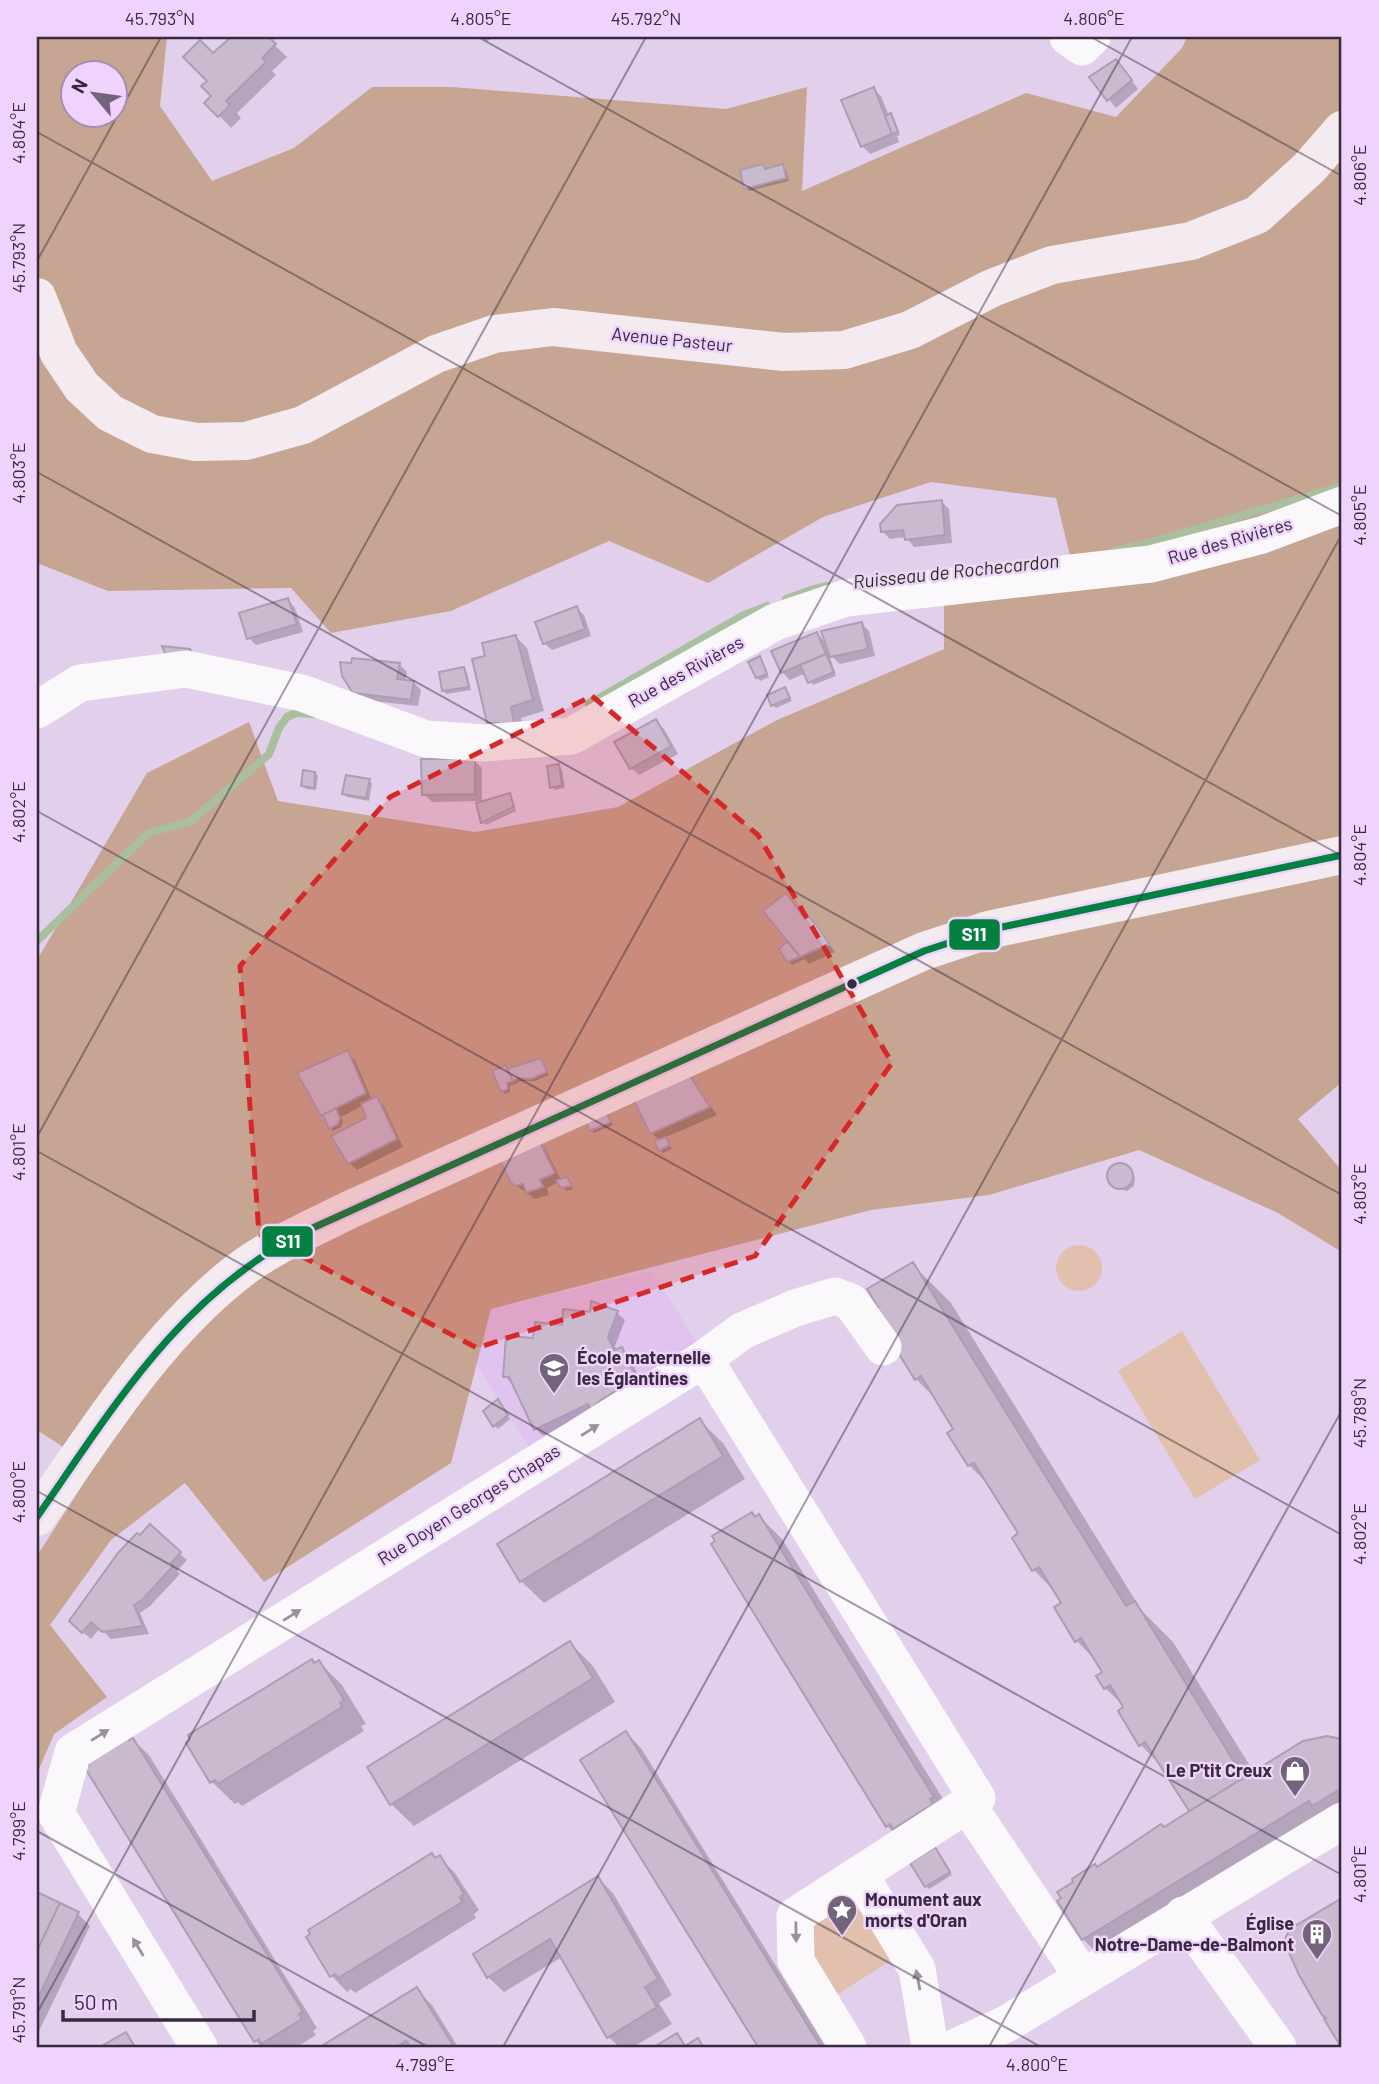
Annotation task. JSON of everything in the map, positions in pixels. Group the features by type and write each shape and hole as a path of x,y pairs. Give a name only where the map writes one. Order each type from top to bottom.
{"main road":[{"name":"Avenue Pasteur","path":"37,298 59,353 82,387 110,412 152,434 196,442 246,441 303,425 436,354 494,334 553,327 784,352 844,350 910,330 992,289 1052,265 1191,241 1257,215 1309,168 1342,130"},
{"path":"37,1517 152,1358 200,1306 235,1274 274,1247 351,1209 924,951 988,930 1342,855"}],"street":[{"path":"1068,37 1082,47 1092,37"},
{"name":"Rue des Rivières","path":"37,709 80,683 186,669 302,693 426,739 484,743 571,736 775,622 846,598 1151,564 1262,535 1342,505"},
{"name":"Rue Doyen Georges Chapas","path":"199,2047 56,1813 73,1752 704,1359 742,1331 795,1308 835,1296 852,1302 883,1347"},
{"path":"704,1359 976,1798 796,1916 796,1961 848,2047"},
{"path":"967,1804 1082,1976"},
{"path":"956,2047 1006,2024 1342,1821"},
{"path":"860,1875 917,1969 930,2047"},
{"path":"1183,1915 1278,2047"}],"highlighted area":[{"path":"592,696 758,835 892,1063 755,1256 477,1348 259,1234 240,966 390,797"}],"shaded area":[{"path":"37,37 167,37 160,106 212,181 294,148 372,87 452,87 726,109 807,87 802,191 1026,93 1116,117 1182,48 1187,37 1342,37 1342,488 1253,521 1072,564 1056,498 931,482 823,517 708,583 609,541 451,611 331,633 291,588 108,591 37,563"},
{"path":"1342,515 1342,1082 1298,1119 1342,1171 1342,1252 1278,1213 1139,1150 989,1195 871,1210 491,1309 451,1463 264,1582 185,1483 111,1540 50,1625 107,1697 54,1734 37,1774 37,1556 94,1467 37,1430 37,960 147,773 249,722 278,801 475,832 618,807 777,720 944,649 944,601"},
{"path":"1079,1245 1095,1252 1102,1268 1095,1284 1079,1291 1063,1284 1056,1268 1063,1252"},
{"name":"École maternelle les Églantines","path":"652,1271 697,1343 529,1447 453,1328 477,1312"},
{"path":"1182,1331 1260,1460 1195,1499 1118,1371"},
{"path":"835,1905 857,1910 872,1921 895,1958 838,1994 820,1967 809,1937 816,1918"}],"building":[{"path":"231,37 269,37 276,44 262,58 266,62 226,101 230,105 218,117 204,103 211,96 201,86 207,81 183,57 200,40 213,53"},
{"path":"1116,59 1132,80 1107,101 1089,77"},
{"path":"874,87 892,134 861,147 841,100"},
{"path":"891,113 898,132 892,134 885,116"},
{"path":"763,164 765,169 783,164 786,178 744,189 740,170"},
{"path":"942,500 945,535 905,540 903,530 881,532 880,524 897,505"},
{"path":"288,598 297,624 247,639 239,613"},
{"path":"577,606 585,629 543,644 535,622"},
{"path":"862,622 868,649 830,657 821,631"},
{"path":"817,632 826,654 781,673 771,651"},
{"path":"516,635 533,700 511,707 515,728 499,723 487,723 472,659 485,656 482,643"},
{"path":"162,646 190,649 195,661 168,660"},
{"path":"826,654 834,672 808,683 800,665"},
{"path":"760,656 767,674 756,678 748,662"},
{"path":"352,658 400,663 397,679 414,681 411,700 353,693 342,676 340,662 351,663"},
{"path":"464,667 469,687 442,691 439,672"},
{"path":"785,687 790,698 771,706 767,695"},
{"path":"656,719 671,746 630,769 614,742"},
{"path":"421,759 475,759 475,794 422,795"},
{"path":"559,764 562,785 550,788 547,766"},
{"path":"303,770 315,772 314,788 301,786"},
{"path":"346,775 370,779 366,798 342,794"},
{"path":"510,793 514,807 481,823 476,803"},
{"path":"786,893 802,915 805,912 818,927 829,944 800,957 763,911"},
{"path":"787,941 800,957 787,962 779,949"},
{"path":"348,1050 366,1093 321,1116 297,1073"},
{"path":"541,1058 547,1072 531,1079 518,1078 513,1081 507,1069"},
{"path":"505,1065 513,1081 507,1083 508,1089 501,1092 492,1071"},
{"path":"687,1071 710,1107 650,1134 632,1096"},
{"path":"377,1096 397,1139 348,1164 331,1136 366,1118 361,1104"},
{"path":"336,1108 340,1118 338,1124 329,1129 323,1115"},
{"path":"604,1108 611,1122 590,1131 584,1117"},
{"path":"666,1137 670,1145 659,1151 654,1141"},
{"path":"538,1138 555,1173 540,1180 543,1187 526,1193 523,1184 516,1186 511,1183 498,1156"},
{"path":"1120,1163 1129,1167 1133,1176 1129,1185 1120,1189 1111,1185 1107,1176 1111,1167"},
{"path":"567,1177 572,1186 561,1188 556,1180"},
{"path":"913,1262 1126,1606 1135,1601 1244,1778 1189,1811 1145,1742 1139,1746 1118,1711 1123,1707 1110,1685 1104,1689 1096,1676 1102,1672 1081,1638 1075,1642 1054,1607 1061,1603 1039,1567 1032,1571 1012,1538 1018,1533 974,1463 968,1466 947,1433 953,1429 921,1376 915,1380 872,1310 878,1307 867,1289"},
{"path":"591,1301 618,1311 608,1337 614,1350 622,1347 637,1379 602,1399 591,1409 588,1404 534,1430 509,1377 503,1377 506,1336 533,1338 535,1322 562,1325 563,1309 590,1312"},
{"path":"498,1399 508,1415 493,1427 483,1411"},
{"path":"700,1418 723,1456 520,1582 497,1544"},
{"path":"752,1512 755,1517 759,1514 934,1797 930,1799 933,1804 893,1829 890,1824 886,1827 711,1544 715,1541 712,1536"},
{"path":"150,1524 181,1552 171,1563 173,1566 143,1599 134,1605 143,1626 102,1632 91,1622 82,1633 69,1621 118,1553"},
{"path":"570,1641 593,1678 390,1805 367,1767"},
{"path":"312,1659 314,1663 319,1660 344,1700 340,1703 342,1707 218,1784 215,1780 210,1783 186,1743 190,1740 188,1735"},
{"path":"626,1731 821,2047 758,2047 580,1760"},
{"path":"126,1736 129,1740 133,1738 303,2012 299,2014 302,2019 261,2044 259,2039 254,2042 85,1768 89,1765 86,1760"},
{"path":"1327,1736 1342,1739 1342,1788 1312,1806 1309,1801 1082,1940 1057,1901 1061,1898 1057,1892 1073,1882 1072,1879 1095,1864 1097,1867 1161,1824 1164,1827 1303,1741"},
{"path":"935,1847 950,1872 925,1887 910,1863"},
{"path":"432,1853 435,1858 440,1855 464,1894 460,1897 462,1902 338,1978 335,1974 330,1977 306,1937 310,1934 308,1930"},
{"path":"598,1876 658,1979 645,1987 657,2007 607,2038 550,1939 487,1978 473,1954"},
{"path":"37,1892 60,1903 37,1951"},
{"name":"Église Notre-Dame-de-Balmont","path":"1342,1898 1341,2047 1299,1975 1284,1941 1290,1929"},
{"path":"60,1903 79,1912 37,2000 37,1951"},
{"path":"417,1987 454,2047 411,2047 406,2041 396,2047 320,2047"},
{"path":"126,2032 135,2047 100,2047"},
{"path":"677,2033 685,2046 698,2038 703,2047 654,2047"}],"waterway":[{"name":"Ruisseau de Rochecardon","path":"1117,550 1342,486"},
{"name":"Ruisseau de Rochecardon","path":"786,599 827,586"},
{"name":"Ruisseau de Rochecardon","path":"589,704 742,616 767,606"},
{"name":"Ruisseau de Rochecardon","path":"37,941 148,833 190,822 269,754 279,728 287,717 296,713 314,714"}],"transit line":[{"name":"S11","path":"37,1517 123,1394 186,1320 222,1287 261,1257 306,1231 924,951 988,930 1342,855"}],"place":[{"name":"École maternelle les Églantines","path":"554,1395"},
{"name":"Le P'tit Creux","path":"1295,1798"},
{"name":"Monument aux morts d'Oran","path":"842,1937"},
{"name":"Église Notre-Dame-de-Balmont","path":"1317,1961"}]}
